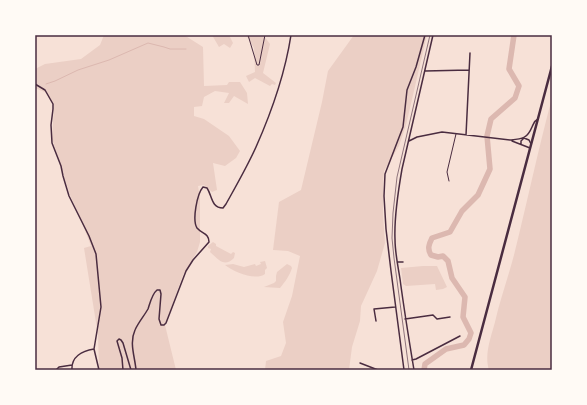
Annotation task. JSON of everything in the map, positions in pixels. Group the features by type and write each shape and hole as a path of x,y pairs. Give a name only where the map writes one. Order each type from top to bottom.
{"main road":[{"path":"471,370 552,66"}],"street":[{"path":"136,370 132,341 135,330 157,290 160,290 161,292 159,319 161,325 166,323 186,271 193,260 209,242 208,236 198,230 195,220 196,207 200,191 202,187 207,188 214,204 219,208 223,208 226,204 256,148 273,107 281,80 291,35"},
{"path":"404,370 386,228 384,196 385,174 403,127 407,90 416,67 425,35"},
{"path":"414,370 397,262 395,218 408,141 433,35"},
{"path":"466,135 470,53"},
{"path":"424,71 469,70"},
{"path":"35,84 45,90 53,104 51,126 52,143 61,166 69,196 89,236 96,254 101,307 94,349 99,370"},
{"path":"522,146 521,141 528,135 534,121 538,119"},
{"path":"408,141 417,137 442,132 510,140 524,138 529,140 531,144"},
{"path":"510,140 530,148"},
{"path":"397,262 403,262"},
{"path":"376,321 374,309 395,307"},
{"path":"405,319 433,315 437,320 450,317"},
{"path":"412,360 460,336"},
{"path":"123,370 122,358 117,341 119,338 123,343 131,370"},
{"path":"72,370 72,365 75,358 86,350 94,349"},
{"path":"360,363 378,370"},
{"path":"56,370 60,367 72,365"}],"lane":[{"path":"449,182 447,172 456,134"}],"path":[{"path":"248,35 256,65 259,65 265,35"}],"shaded area":[{"path":"104,35 184,35 203,47 204,86 227,85 229,82 240,82 247,93 248,104 234,96 229,103 224,103 229,93 215,91 204,97 202,106 194,107 194,116 204,119 229,136 240,151 236,158 225,166 213,163 217,190 212,192 204,185 198,186 200,198 200,242 197,252 183,275 165,325 176,370 99,370 98,335 84,248 91,246 70,195 52,139 54,106 47,93 35,88 35,69 45,64 81,59 100,45"},
{"path":"212,35 229,35 233,43 230,48 224,44 219,47"},
{"path":"246,35 265,35 264,36 270,44 263,73 276,83 275,85 272,84 270,86 255,78 249,82 246,76 255,72 254,48"},
{"path":"354,35 427,35 406,125 399,146 384,171 383,215 385,243 377,271 361,306 360,321 352,347 349,370 265,370 266,361 281,356 286,343 283,322 292,296 300,256 288,251 273,250 279,202 301,190 328,71"},
{"path":"552,98 552,370 489,370 487,358 490,340 514,255"},
{"path":"213,242 216,246 231,254 233,252 235,253 234,258 227,262 218,260 210,252 211,249 208,248 208,246"},
{"path":"265,261 267,268 265,270 265,274 256,277 239,273 225,265 233,264 244,267 255,264 256,266 261,264 260,262"},
{"path":"287,264 292,268 280,288 264,287 276,281 277,272"},
{"path":"437,266 447,287 436,290 435,284 406,286 403,284 401,268"}],"waterway":[{"path":"424,370 425,364 446,349 464,345 469,339 471,333 463,317 465,297 452,278 448,261 443,256 438,257 431,255 429,246 432,238 450,232 462,211 478,195 490,169 487,136 491,119 515,98 519,86 509,69 514,35"},
{"path":"46,84 78,70 109,60 148,43 170,49 186,49"}],"railway":[{"path":"409,370 394,258 392,238 393,213 397,177 430,35"}]}
